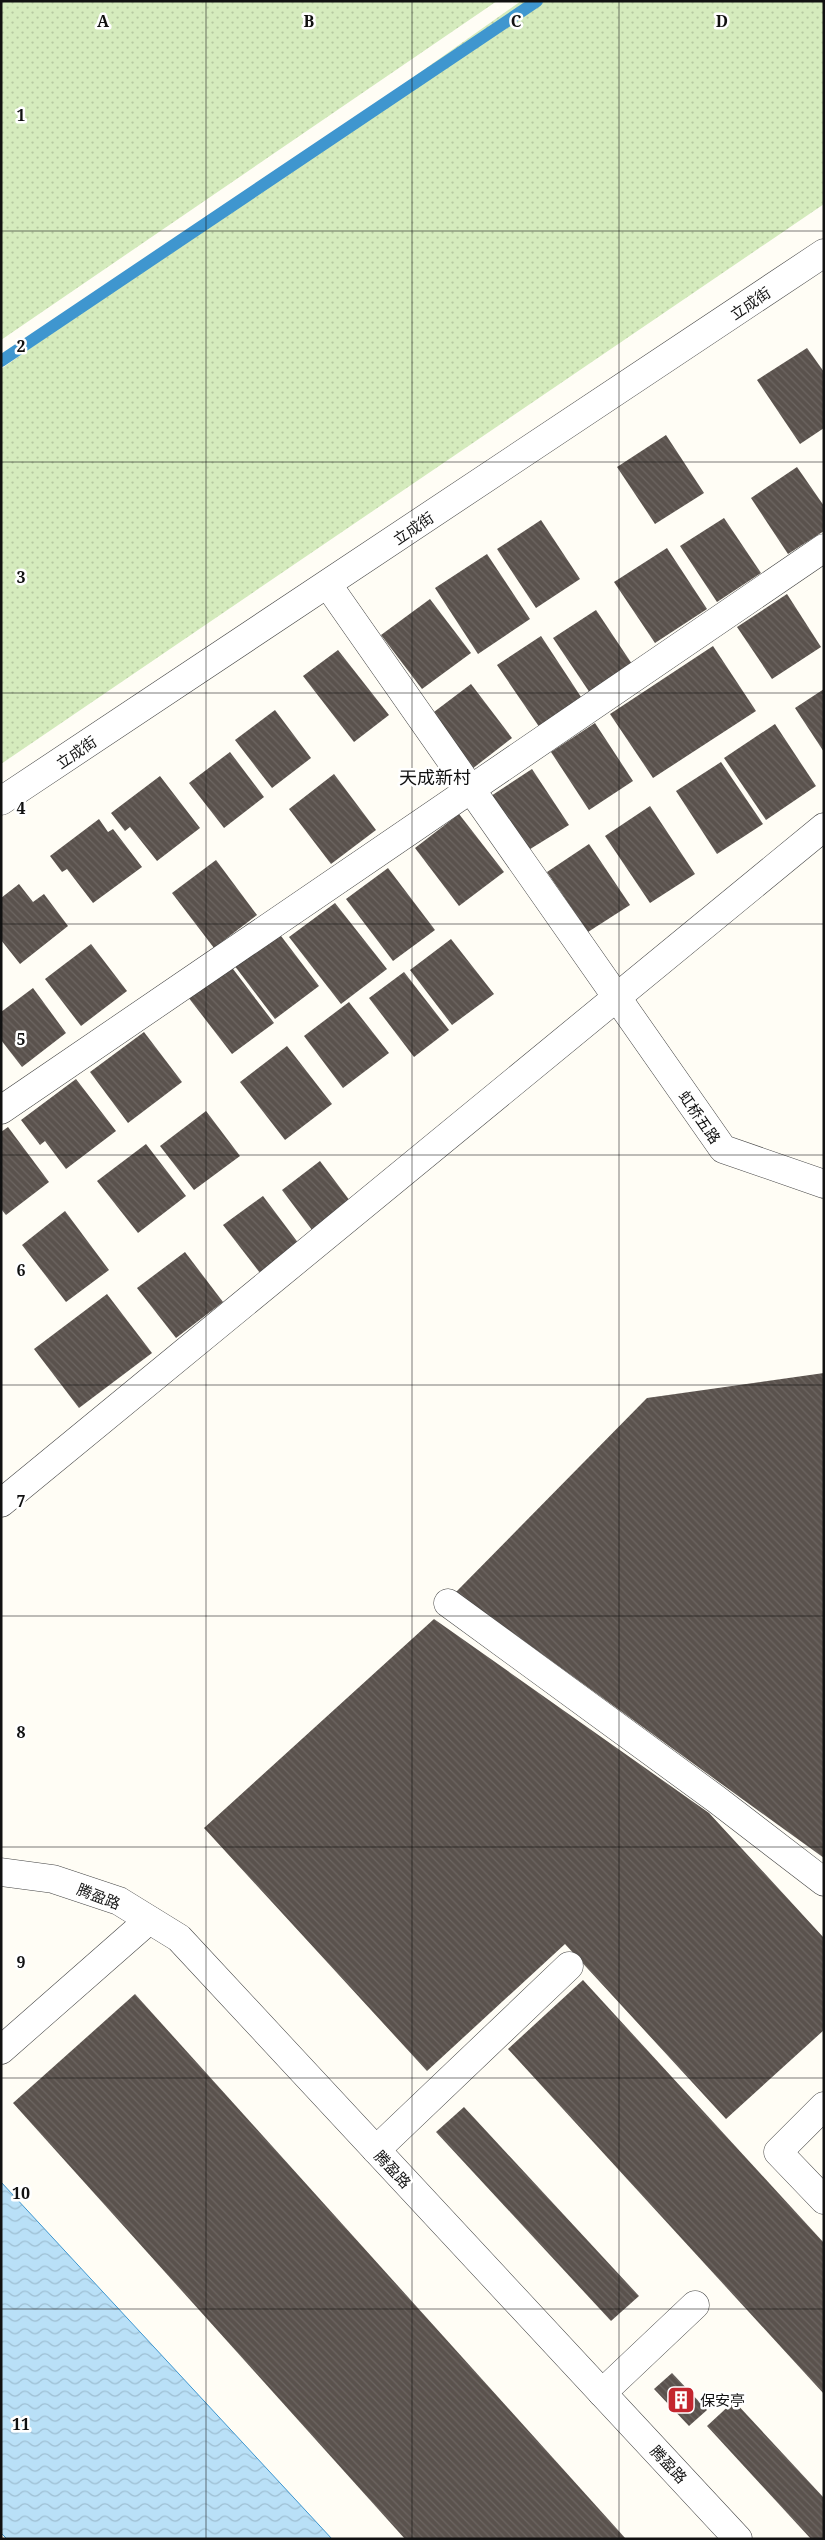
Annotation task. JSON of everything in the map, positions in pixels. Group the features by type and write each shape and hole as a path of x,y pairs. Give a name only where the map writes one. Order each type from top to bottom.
{"street":[{"name":"立成街","path":"1,801 824,253"},
{"path":"1,1110 824,548"},
{"name":"虹桥五路","path":"328,585 723,1149 824,1184"},
{"path":"1,1503 824,827"},
{"path":"448,1603 716,1799 824,1882"},
{"name":"腾盈路","path":"1,1872 54,1879 119,1901 178,1938 738,2539"},
{"path":"1,2050 149,1920"},
{"path":"376,2150 569,1966"},
{"path":"824,2106 778,2152 824,2200"},
{"path":"602,2392 695,2305"}],"green space":[{"path":"1,1 497,1 1,340"},
{"path":"521,1 824,1 824,204 1,764 1,369"}],"water":[{"path":"1,2182 332,2539 7,2539 1,2533"}],"building":[{"path":"807,348 824,372 824,428 800,444 757,380"},
{"path":"666,435 704,493 655,524 617,467"},
{"path":"797,467 824,506 824,531 788,554 751,498"},
{"path":"724,518 761,573 717,602 680,546"},
{"path":"541,520 580,579 536,608 497,549"},
{"path":"667,548 707,609 655,643 614,582"},
{"path":"487,554 530,619 478,654 435,588"},
{"path":"787,594 821,647 772,679 737,627"},
{"path":"430,599 471,653 422,689 381,635"},
{"path":"596,610 632,664 590,693 553,638"},
{"path":"541,636 585,703 542,731 497,665"},
{"path":"713,646 756,711 653,778 610,714"},
{"path":"338,650 389,715 354,742 303,676"},
{"path":"471,684 512,738 472,769 430,715"},
{"path":"824,689 824,752 795,708"},
{"path":"275,710 311,758 272,788 235,740"},
{"path":"595,723 633,781 589,810 551,752"},
{"path":"775,724 816,786 766,820 724,758"},
{"path":"230,752 264,797 224,828 189,783"},
{"path":"721,762 763,824 717,854 676,791"},
{"path":"532,769 569,825 527,851 491,796"},
{"path":"334,774 376,830 331,864 289,809"},
{"path":"160,776 200,828 157,861 130,827 125,831 111,813"},
{"path":"650,806 695,874 650,903 605,836"},
{"path":"459,814 504,872 459,906 415,848"},
{"path":"99,819 108,832 113,829 142,867 93,903 67,869 62,872 50,856"},
{"path":"589,844 630,905 588,932 547,872"},
{"path":"216,860 257,915 214,948 172,893"},
{"path":"388,868 435,930 393,961 346,899"},
{"path":"19,884 33,902 44,894 68,926 20,964 1,940 1,898"},
{"path":"335,903 387,969 341,1004 289,937"},
{"path":"278,932 319,986 275,1019 234,965"},
{"path":"451,939 494,994 452,1025 410,970"},
{"path":"91,944 127,991 81,1026 45,979"},
{"path":"230,965 274,1023 232,1054 188,997"},
{"path":"404,972 449,1030 414,1057 369,998"},
{"path":"33,988 66,1033 22,1067 1,1040 1,1012"},
{"path":"349,1002 389,1053 343,1088 304,1036"},
{"path":"144,1032 182,1082 128,1123 90,1072"},
{"path":"287,1046 332,1104 285,1140 240,1082"},
{"path":"76,1079 116,1131 66,1169 45,1141 40,1145 21,1120"},
{"path":"206,1111 240,1156 194,1190 160,1146"},
{"path":"8,1127 49,1182 6,1215 1,1209 1,1132"},
{"path":"146,1144 186,1196 138,1233 97,1181"},
{"path":"320,1161 353,1205 315,1234 282,1190"},
{"path":"263,1196 299,1244 260,1273 223,1225"},
{"path":"65,1211 109,1270 66,1302 22,1245"},
{"path":"185,1252 223,1302 176,1338 137,1288"},
{"path":"107,1294 152,1353 79,1408 34,1349"},
{"path":"824,1373 824,1858 456,1592 647,1398"},
{"path":"434,1619 709,1813 824,1938 824,2030 726,2119 565,1944 427,2071 204,1828"},
{"path":"583,1980 824,2243 824,2394 508,2049"},
{"path":"135,1994 626,2539 405,2539 13,2103"},
{"path":"464,2107 639,2296 611,2321 436,2132"},
{"name":"保安亭","path":"672,2373 707,2410 689,2426 654,2389"},
{"path":"734,2401 824,2498 824,2539 811,2539 707,2426"}],"waterway":[{"path":"1,361 537,1"}],"place":[{"name":"保安亭","path":"681,2400"}],"district":[{"name":"天成新村","path":"435,777"}]}
